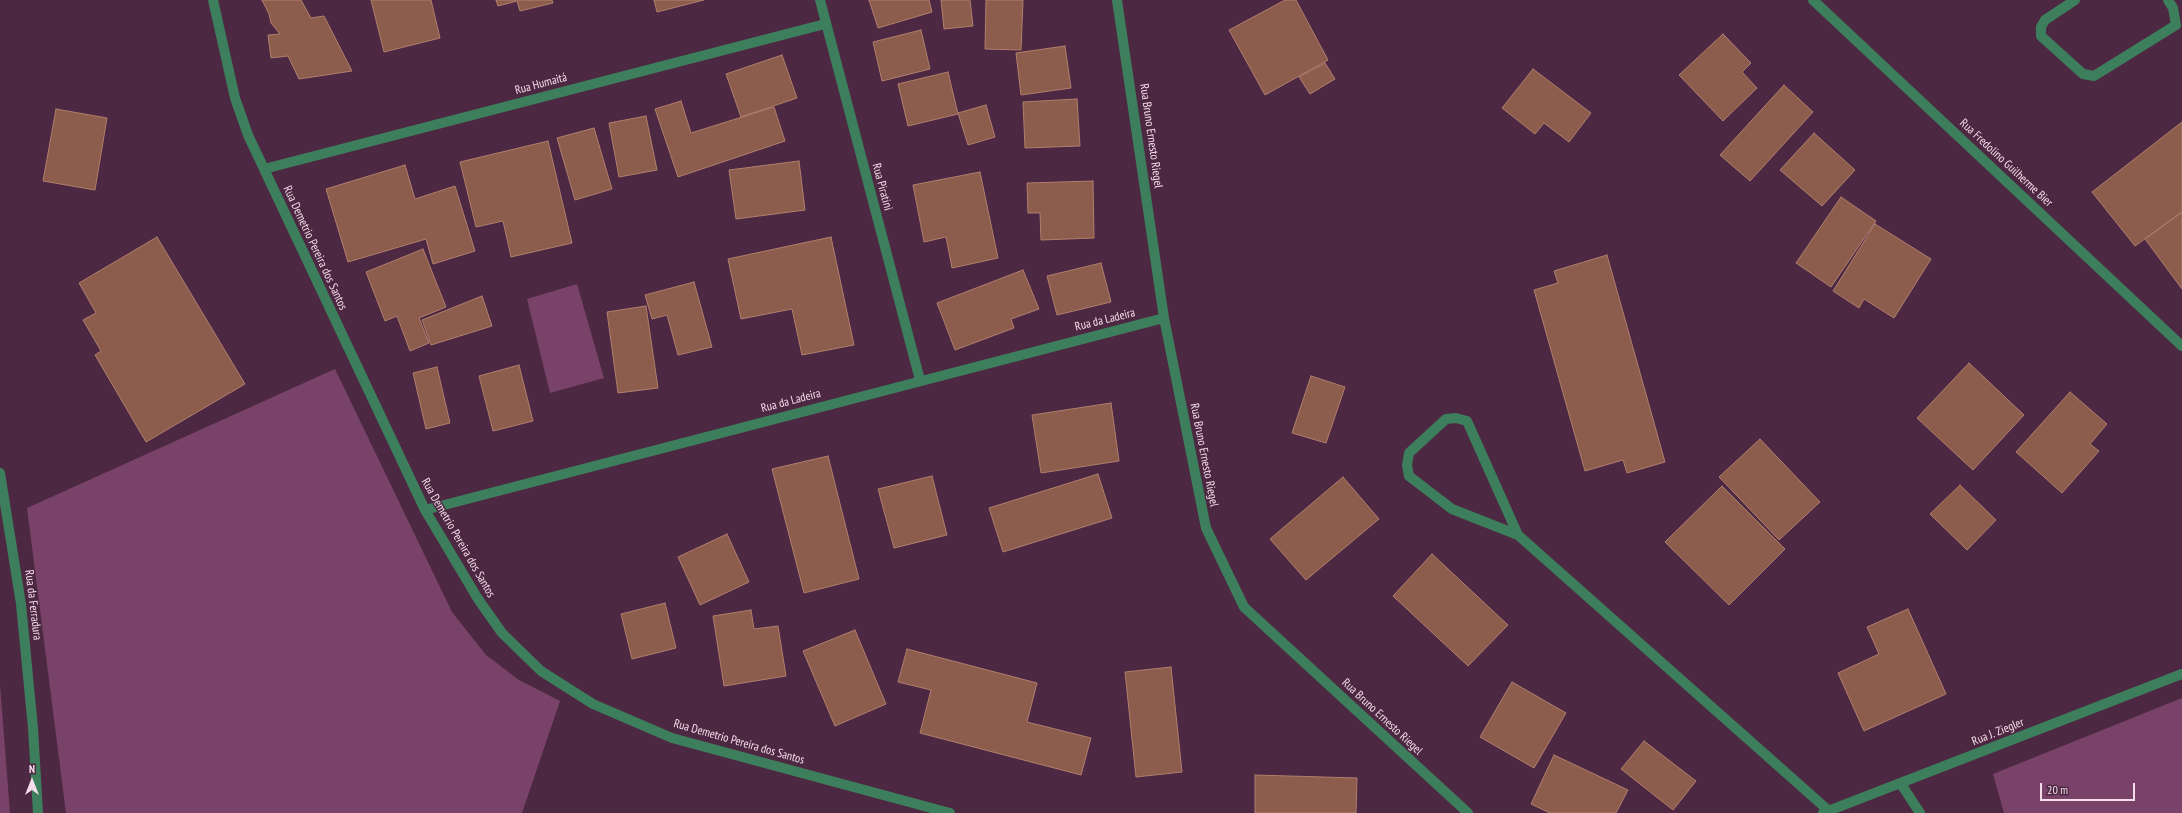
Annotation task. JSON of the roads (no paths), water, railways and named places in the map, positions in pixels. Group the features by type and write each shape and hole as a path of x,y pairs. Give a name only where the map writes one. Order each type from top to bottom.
{"street":[{"name":"Rua Demetrio Pereira dos Santos","path":"213,0 235,98 248,135 425,510 478,599 502,633 541,671 593,704 672,738 950,813"},
{"name":"Rua Piratini","path":"820,0 825,24 920,380"},
{"name":"Rua Bruno Ernesto Riegel","path":"1116,0 1164,318 1206,528 1244,607 1468,813"},
{"name":"Rua Fredolino Guilherme Bier","path":"1812,0 2182,346"},
{"path":"2075,0 2045,20 2041,27 2041,36 2083,74 2094,76 2176,25 2173,8 2168,0"},
{"name":"Rua Humaitá","path":"264,169 825,24"},
{"name":"Rua da Ladeira","path":"425,510 920,380 1164,318"},
{"path":"1518,535 1467,421 1456,418 1446,419 1408,453 1407,464 1409,476 1452,509 1518,535 1826,812"},
{"name":"Rua da Ferradura","path":"0,473 21,604 33,728 38,813"},
{"name":"Rua J. Ziegler","path":"1826,812 2182,674"},
{"path":"1901,784 1920,813"}]}
